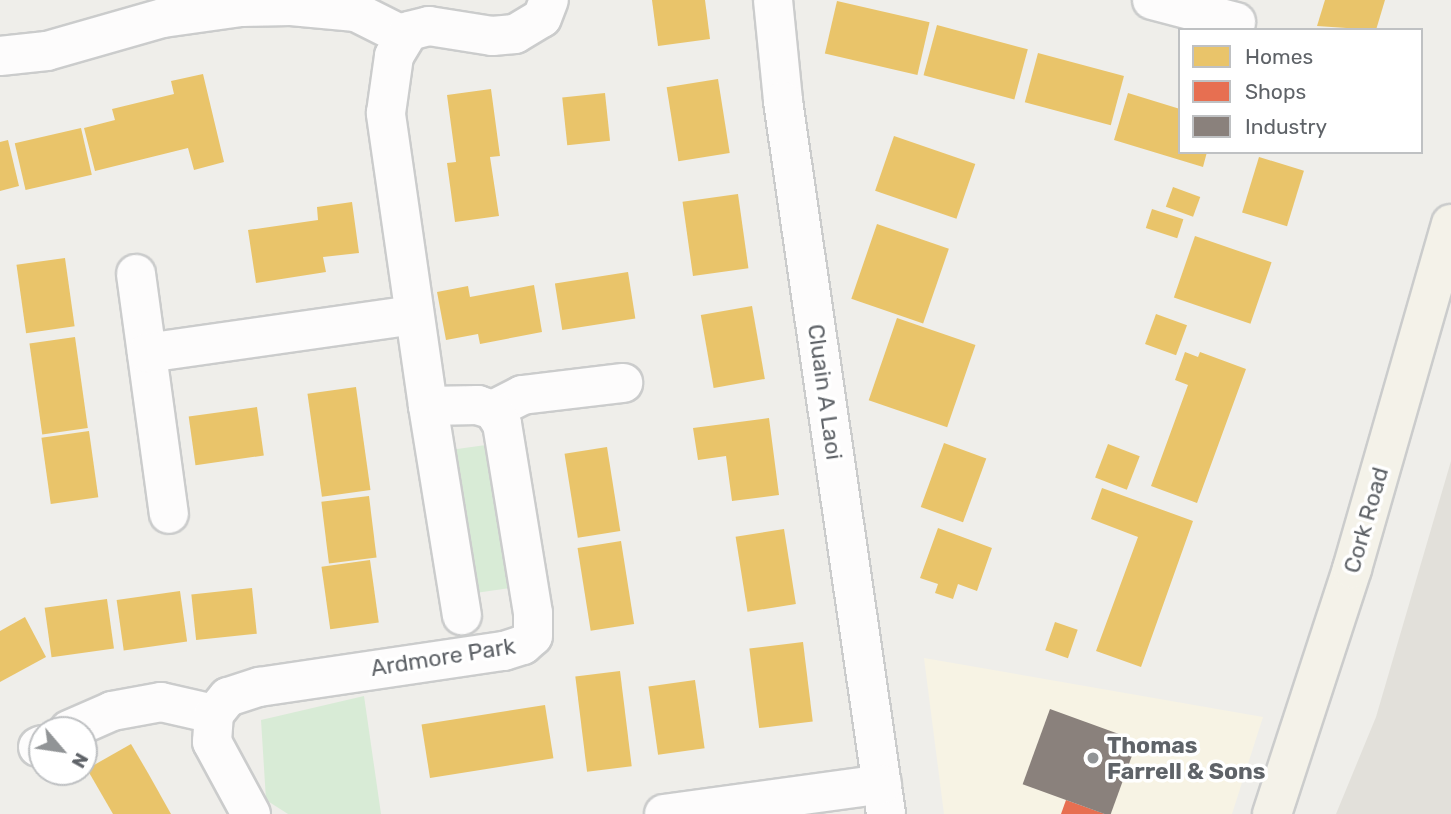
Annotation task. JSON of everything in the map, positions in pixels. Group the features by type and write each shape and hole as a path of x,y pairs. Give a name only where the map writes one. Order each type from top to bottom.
{"main road":[{"name":"Cork Road","path":"1272,814 1352,569 1451,224"}],"street":[{"path":"0,56 47,51 163,18 241,7 356,12 404,36 429,26 492,36 515,34 542,18 549,0"},
{"name":"Cluain A Laoi","path":"664,814 884,799 773,0"},
{"path":"1152,0 1236,22"},
{"name":"Ardmore Park","path":"404,36 390,69 386,113 413,315 462,615"},
{"path":"136,274 169,514"},
{"path":"147,353 413,315"},
{"path":"428,406 465,404 493,410 522,395 623,383"},
{"name":"Ardmore Park","path":"214,714 229,697 259,687 504,652 528,642 534,632 531,600 508,445 493,410"},
{"path":"98,718 112,711 161,702 214,714 212,742 251,814"}],"shaded area":[{"path":"1451,461 1451,814 1336,814 1376,717"},
{"name":"Thomas Farrell & Sons","path":"924,658 1263,717 1232,814 944,814"}],"green space":[{"path":"493,444 513,588 476,593 455,449"},
{"path":"364,696 381,814 288,814 266,800 261,720"}],"building: Homes":[{"path":"652,0 705,0 710,39 658,46"},
{"path":"1325,0 1385,0 1377,28 1317,26"},
{"path":"837,1 930,22 917,75 825,54"},
{"path":"937,25 1028,49 1014,100 924,75"},
{"path":"1038,53 1124,76 1111,125 1025,102"},
{"path":"203,74 224,162 194,170 188,148 95,171 84,128 115,120 112,109 174,94 171,81"},
{"path":"718,79 730,153 678,161 667,87"},
{"path":"491,89 500,156 490,157 499,216 455,222 447,163 456,162 447,95"},
{"path":"605,93 610,141 567,145 562,97"},
{"path":"1128,93 1178,108 1178,154 1206,154 1203,167 1114,140"},
{"path":"81,128 92,175 26,190 15,143"},
{"path":"894,136 975,164 956,219 875,191"},
{"path":"8,140 19,186 0,191 0,142"},
{"path":"1259,157 1304,171 1287,226 1242,212"},
{"path":"1173,187 1200,197 1193,217 1166,207"},
{"path":"738,194 748,268 693,276 683,202"},
{"path":"352,202 359,253 323,257 326,272 256,283 248,230 318,220 317,207"},
{"path":"1152,209 1183,219 1177,238 1146,228"},
{"path":"877,224 949,249 923,323 851,299"},
{"path":"1195,236 1272,262 1250,324 1174,297"},
{"path":"65,258 75,326 26,333 16,265"},
{"path":"628,272 635,318 562,330 555,284"},
{"path":"534,285 542,332 480,344 478,334 446,340 437,292 468,286 470,297"},
{"path":"752,306 765,379 714,388 701,315"},
{"path":"1156,314 1187,325 1176,355 1145,344"},
{"path":"897,318 975,345 947,427 869,400"},
{"path":"75,337 88,428 42,435 29,343"},
{"path":"1185,352 1198,357 1200,352 1246,369 1197,503 1151,486 1188,385 1175,380"},
{"path":"356,387 370,490 322,497 307,394"},
{"path":"257,407 264,456 195,465 189,417"},
{"path":"769,418 779,495 732,501 726,456 698,460 693,428"},
{"path":"89,431 98,497 51,504 41,438"},
{"path":"944,443 986,458 963,522 921,507"},
{"path":"1108,444 1140,456 1127,490 1095,478"},
{"path":"607,447 620,531 578,538 565,454"},
{"path":"1102,488 1193,521 1141,667 1096,651 1138,537 1091,519"},
{"path":"369,496 377,558 329,563 321,502"},
{"path":"938,528 992,548 977,591 958,584 953,599 935,593 938,584 920,578"},
{"path":"784,529 796,604 747,612 736,537"},
{"path":"621,541 634,624 591,631 578,548"},
{"path":"370,560 379,622 330,629 321,567"},
{"path":"252,588 257,634 196,640 191,594"},
{"path":"180,591 187,642 124,650 117,600"},
{"path":"107,599 114,649 52,657 45,608"},
{"path":"25,617 46,657 0,682 0,631"},
{"path":"1055,622 1078,630 1068,658 1045,650"},
{"path":"803,642 813,721 759,728 749,649"},
{"path":"620,671 632,766 587,772 575,676"},
{"path":"695,680 705,748 658,755 648,687"},
{"path":"545,705 553,758 430,778 422,725"},
{"path":"131,744 171,814 113,814 97,786 98,763"}],"building: Shops":[{"path":"1066,800 1105,814 1061,814"}],"building: Industry":[{"path":"1050,709 1137,741 1111,814 1023,784"}],"place":[{"name":"Thomas Farrell & Sons","path":"1093,758"}]}
